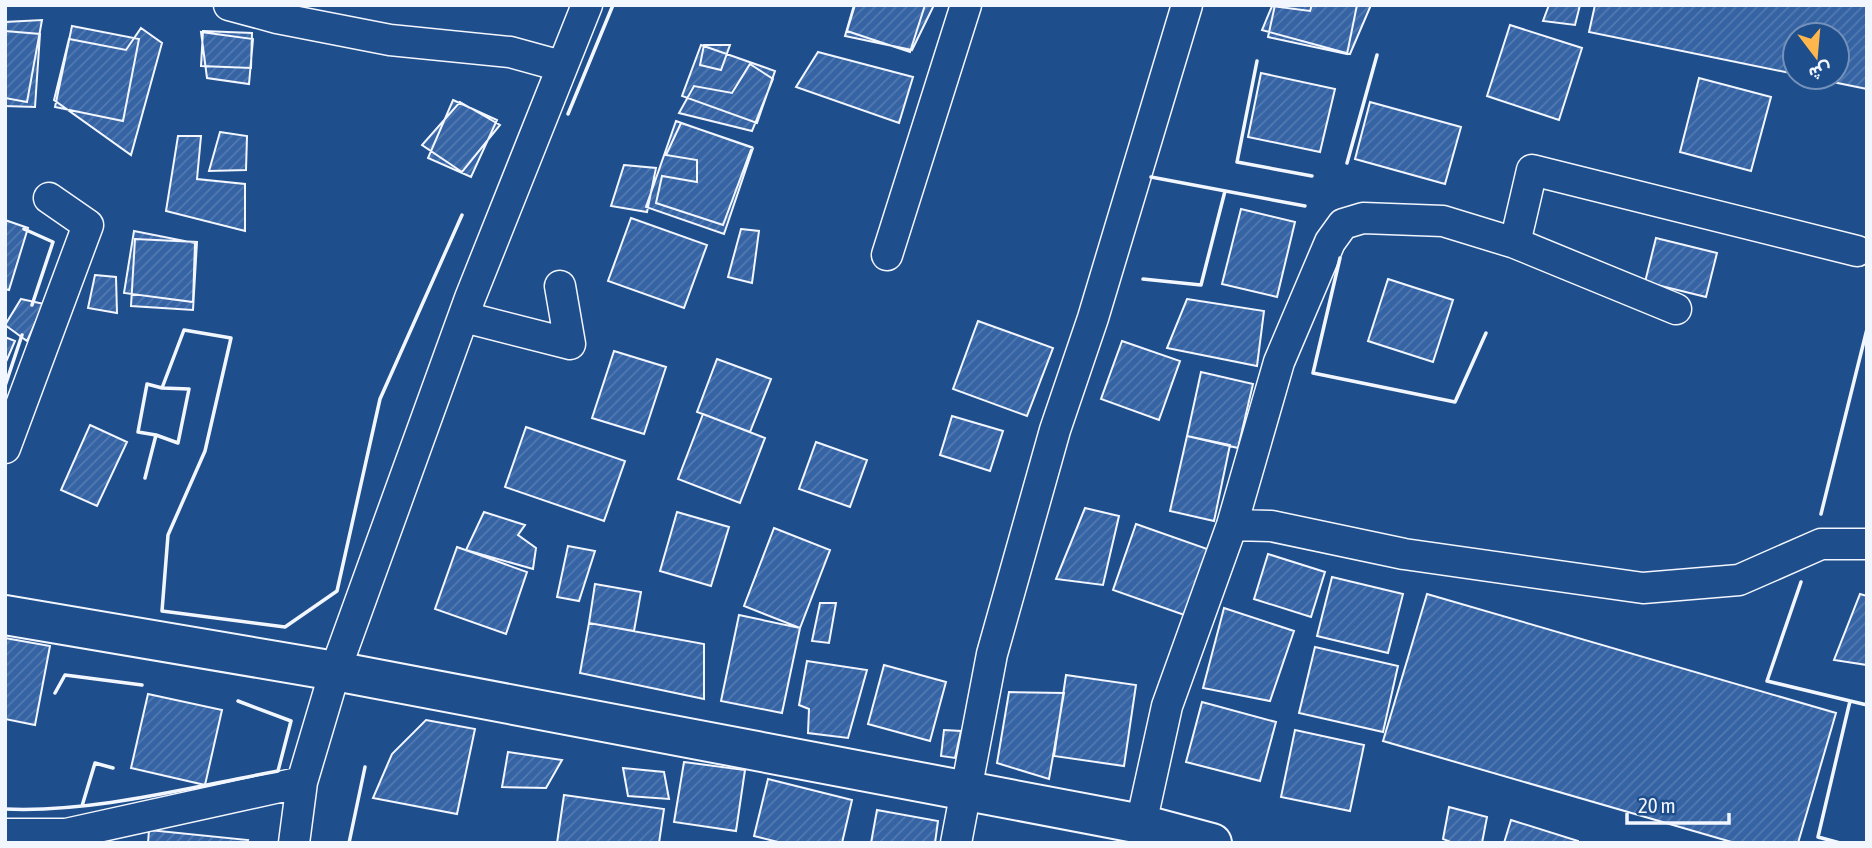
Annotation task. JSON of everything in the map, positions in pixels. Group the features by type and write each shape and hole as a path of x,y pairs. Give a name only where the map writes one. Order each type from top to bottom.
{"main road":[{"path":"5,615 335,671 1140,824 1193,840"}],"street":[{"path":"229,5 311,15 390,40 510,52 561,66"},
{"path":"294,843 302,782 335,671 464,317 587,5"},
{"path":"887,255 965,5"},
{"path":"956,843 999,628 1055,430 1093,318 1187,5"},
{"path":"1515,243 1532,170 1857,251"},
{"path":"5,448 88,225 49,198"},
{"path":"1140,824 1167,706 1232,525 1279,362 1330,242 1343,224 1363,218 1443,221 1515,243 1676,309"},
{"path":"464,317 570,344 560,286"},
{"path":"1232,525 1271,526 1404,554 1643,588 1739,580 1821,544 1867,544"},
{"path":"5,834 65,839 302,782"}],"building":[{"path":"854,5 934,5 912,50 845,36"},
{"path":"855,5 925,5 910,52 847,31"},
{"path":"1275,5 1357,5 1347,54 1268,37"},
{"path":"1312,5 1371,5 1350,54 1262,30 1272,6 1310,11"},
{"path":"1549,5 1580,5 1575,25 1543,21"},
{"path":"1595,5 1867,5 1867,89 1851,86 1851,21 1781,21 1781,71 1589,32"},
{"path":"42,20 27,102 5,98 5,22"},
{"path":"1510,25 1582,48 1559,120 1487,96"},
{"path":"72,26 139,39 123,121 55,107"},
{"path":"141,28 162,43 131,155 54,100 69,39 126,50"},
{"path":"5,31 40,34 35,107 5,106"},
{"path":"203,31 252,33 251,68 201,66"},
{"path":"201,32 253,39 249,84 207,78"},
{"path":"701,45 775,71 757,123 682,96"},
{"path":"704,45 730,45 721,70 700,65"},
{"path":"818,52 913,77 899,123 796,87"},
{"path":"750,64 773,79 752,131 679,113 694,86 732,93"},
{"path":"1261,73 1335,89 1320,152 1248,137"},
{"path":"1699,78 1771,97 1751,171 1680,152"},
{"path":"453,100 497,120 471,177 428,158"},
{"path":"460,102 500,125 462,172 422,145"},
{"path":"1370,102 1461,127 1445,184 1355,159"},
{"path":"676,121 753,148 724,234 646,207"},
{"path":"681,123 752,147 723,225 656,203 662,176 697,182 697,160 666,155"},
{"path":"220,132 247,136 246,170 209,171"},
{"path":"178,136 201,136 197,179 245,184 245,231 166,211"},
{"path":"624,165 656,168 647,212 611,206"},
{"path":"1241,209 1295,222 1277,297 1222,284"},
{"path":"631,218 707,245 684,308 608,281"},
{"path":"5,220 28,228 9,290 5,289"},
{"path":"741,229 759,231 752,283 728,277"},
{"path":"134,231 195,243 193,302 124,293"},
{"path":"1656,238 1717,253 1706,297 1645,282"},
{"path":"135,239 197,242 193,310 131,306"},
{"path":"95,275 116,277 117,313 88,308"},
{"path":"1388,279 1453,300 1433,362 1368,341"},
{"path":"21,299 44,304 27,341 5,325"},
{"path":"1187,299 1264,311 1257,366 1167,348"},
{"path":"978,321 1053,348 1027,416 953,389"},
{"path":"5,337 15,341 5,364"},
{"path":"1122,341 1180,361 1159,420 1101,399"},
{"path":"614,351 666,367 644,434 592,418"},
{"path":"717,359 771,379 750,432 697,412"},
{"path":"1201,372 1253,384 1238,448 1187,436"},
{"path":"703,414 765,438 740,503 678,479"},
{"path":"952,416 1003,431 990,471 940,455"},
{"path":"90,425 127,442 97,506 61,490"},
{"path":"526,427 625,461 604,521 505,487"},
{"path":"1187,436 1230,445 1214,521 1170,511"},
{"path":"816,442 867,460 850,507 799,489"},
{"path":"1085,508 1119,516 1103,585 1056,579"},
{"path":"484,512 525,525 518,535 536,548 533,569 466,550"},
{"path":"677,512 729,527 711,586 660,571"},
{"path":"1136,524 1213,551 1190,617 1113,590"},
{"path":"774,528 830,550 800,628 744,606"},
{"path":"568,546 595,551 579,601 557,597"},
{"path":"457,547 527,572 506,634 435,609"},
{"path":"1268,554 1325,572 1311,617 1254,599"},
{"path":"1332,577 1403,594 1388,653 1317,636"},
{"path":"595,584 641,592 634,631 589,623"},
{"path":"1427,594 1836,713 1798,843 1735,843 1383,741"},
{"path":"1860,594 1867,596 1867,665 1834,660"},
{"path":"820,603 836,603 829,643 812,641"},
{"path":"1224,608 1294,631 1270,701 1203,688"},
{"path":"739,615 800,628 782,713 721,701"},
{"path":"589,623 704,644 704,699 580,673"},
{"path":"5,638 50,646 35,725 5,719"},
{"path":"1315,647 1398,666 1383,732 1299,713"},
{"path":"807,661 867,670 848,738 808,733 809,709 799,705"},
{"path":"884,665 946,682 930,741 868,724"},
{"path":"1066,675 1136,685 1124,766 1054,756"},
{"path":"1009,692 1064,693 1049,779 997,763"},
{"path":"148,694 222,710 205,785 131,768"},
{"path":"1202,702 1276,722 1260,781 1186,762"},
{"path":"426,720 475,729 457,814 373,798 392,754"},
{"path":"944,730 961,731 955,758 941,756"},
{"path":"1295,730 1364,745 1350,811 1281,797"},
{"path":"508,752 562,760 546,788 502,787"},
{"path":"684,762 745,770 736,831 674,822"},
{"path":"623,768 664,772 669,799 628,796"},
{"path":"768,779 852,800 842,843 782,843 754,836"},
{"path":"564,795 664,809 659,843 557,843"},
{"path":"1449,807 1487,817 1482,843 1453,843 1443,839"},
{"path":"877,810 938,821 935,843 871,843"},
{"path":"1511,820 1578,841 1578,843 1504,843"},
{"path":"149,830 248,840 247,843 148,843"}],"wall":[{"path":"568,114 613,5"},
{"path":"1347,163 1377,55"},
{"path":"1257,61 1237,162 1312,176"},
{"path":"1151,177 1305,206"},
{"path":"1143,279 1201,285 1225,191"},
{"path":"145,478 156,435 138,432 147,384 162,388 184,330 231,338 205,451 168,535 162,611 285,627 337,591 380,399 462,215"},
{"path":"24,229 53,242 32,305"},
{"path":"1340,258 1313,373 1455,402 1486,333"},
{"path":"1821,514 1867,329"},
{"path":"5,386 22,335"},
{"path":"156,435 178,443 189,389 162,388"},
{"path":"1801,582 1767,681 1867,705"},
{"path":"55,693 65,675 142,685"},
{"path":"5,809 108,803 278,771 291,721 238,701"},
{"path":"1840,843 1818,837 1850,701"},
{"path":"82,806 95,763 113,768"},
{"path":"349,843 365,767"}]}
